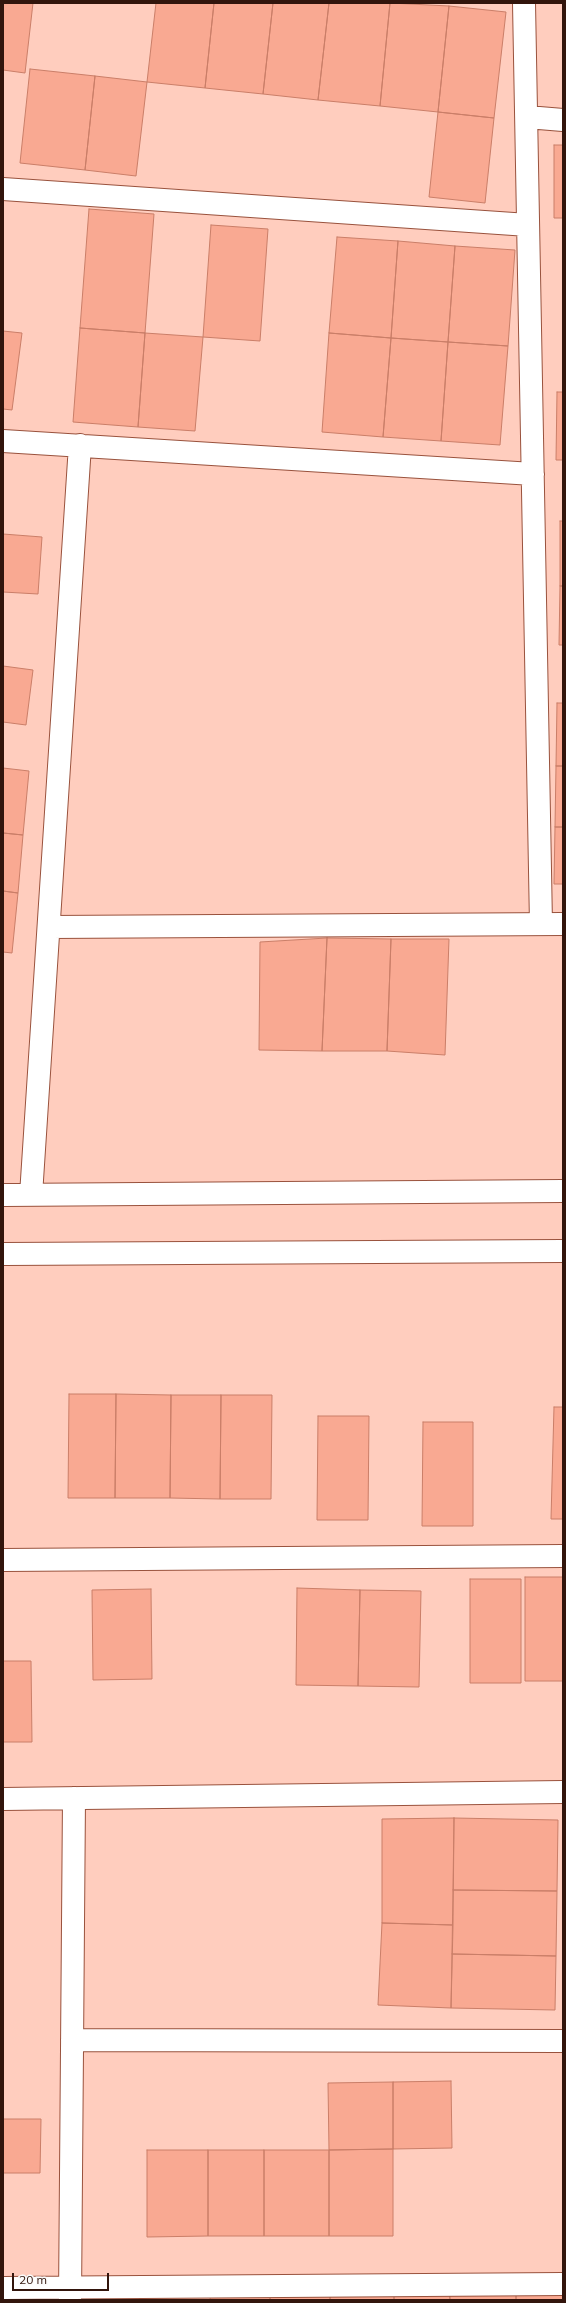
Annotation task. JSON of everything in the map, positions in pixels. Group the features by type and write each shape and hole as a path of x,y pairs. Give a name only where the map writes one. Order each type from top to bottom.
{"street":[{"path":"524,3 541,924"},
{"path":"527,117 563,120"},
{"path":"3,189 528,225"},
{"path":"3,441 533,474"},
{"path":"31,1195 50,927 80,446"},
{"path":"50,927 563,924"},
{"path":"3,1195 563,1191"},
{"path":"3,1254 563,1251"},
{"path":"3,1560 563,1556"},
{"path":"3,1799 563,1792"},
{"path":"70,2294 74,1798"},
{"path":"72,2040 563,2041"},
{"path":"3,2288 70,2294 563,2284"}],"building":[{"path":"3,3 33,3 25,73 3,70"},
{"path":"156,3 214,3 205,88 147,82"},
{"path":"214,3 273,3 263,94 205,88"},
{"path":"273,3 329,3 318,100 263,94"},
{"path":"329,3 390,3 380,106 318,100"},
{"path":"390,3 449,6 438,112 380,106"},
{"path":"449,6 506,12 494,118 438,112"},
{"path":"30,69 95,76 85,170 20,163"},
{"path":"95,76 147,82 136,176 85,170"},
{"path":"438,112 494,118 485,203 429,197"},
{"path":"554,145 563,145 563,218 554,218"},
{"path":"89,209 154,214 145,333 80,328"},
{"path":"211,225 268,229 260,341 203,337"},
{"path":"337,237 398,241 391,338 329,333"},
{"path":"398,241 455,246 448,342 391,338"},
{"path":"455,246 515,250 508,346 448,342"},
{"path":"80,328 145,333 138,427 73,422"},
{"path":"3,331 22,333 12,410 3,409"},
{"path":"145,333 203,337 195,431 138,427"},
{"path":"329,333 391,338 383,437 322,432"},
{"path":"391,338 448,342 441,441 383,437"},
{"path":"448,342 508,346 500,445 441,441"},
{"path":"557,392 563,392 563,460 556,460"},
{"path":"560,521 563,521 563,586 560,586"},
{"path":"3,534 42,537 38,594 3,592"},
{"path":"560,586 563,586 563,645 559,645"},
{"path":"3,666 33,670 26,725 3,722"},
{"path":"557,703 563,703 563,766 556,766"},
{"path":"556,766 563,766 563,827 555,827"},
{"path":"3,768 29,771 23,835 3,833"},
{"path":"555,827 563,827 563,884 554,884"},
{"path":"3,833 23,835 18,893 3,891"},
{"path":"3,891 18,893 12,953 3,952"},
{"path":"327,938 322,1051 259,1050 260,942"},
{"path":"327,938 391,939 387,1051 322,1051"},
{"path":"391,939 449,939 445,1055 387,1051"},
{"path":"69,1394 116,1394 115,1498 68,1498"},
{"path":"116,1394 171,1395 170,1498 115,1498"},
{"path":"171,1395 221,1395 220,1499 170,1498"},
{"path":"221,1395 272,1395 271,1499 220,1499"},
{"path":"554,1407 563,1407 563,1519 551,1519"},
{"path":"318,1416 369,1416 368,1520 317,1520"},
{"path":"423,1422 473,1422 473,1526 422,1526"},
{"path":"525,1577 563,1577 563,1681 525,1681"},
{"path":"470,1579 521,1579 521,1683 470,1683"},
{"path":"297,1588 360,1590 358,1686 296,1685"},
{"path":"151,1589 152,1679 93,1680 92,1590"},
{"path":"360,1590 421,1591 419,1687 358,1686"},
{"path":"3,1661 31,1661 32,1742 3,1742"},
{"path":"454,1818 453,1925 382,1923 382,1819"},
{"path":"454,1818 558,1820 557,1891 453,1890"},
{"path":"453,1890 557,1891 556,1956 452,1954"},
{"path":"382,1923 453,1925 451,2008 378,2005"},
{"path":"452,1954 556,1956 555,2010 451,2008"},
{"path":"451,2081 452,2148 393,2149 393,2082"},
{"path":"393,2082 393,2149 329,2150 328,2083"},
{"path":"3,2119 41,2119 40,2173 3,2173"},
{"path":"393,2149 393,2236 329,2236 329,2150"},
{"path":"147,2150 208,2150 208,2236 147,2237"},
{"path":"208,2150 264,2150 264,2236 208,2236"},
{"path":"264,2150 329,2150 329,2236 264,2236"},
{"path":"563,2285 563,2300 516,2300 516,2286"},
{"path":"394,2286 394,2300 330,2300 330,2287"},
{"path":"394,2286 449,2286 450,2300 394,2300"},
{"path":"449,2286 516,2286 516,2300 450,2300"},
{"path":"211,2288 270,2291 270,2300 210,2300"},
{"path":"270,2291 330,2293 330,2300 270,2300"}]}
